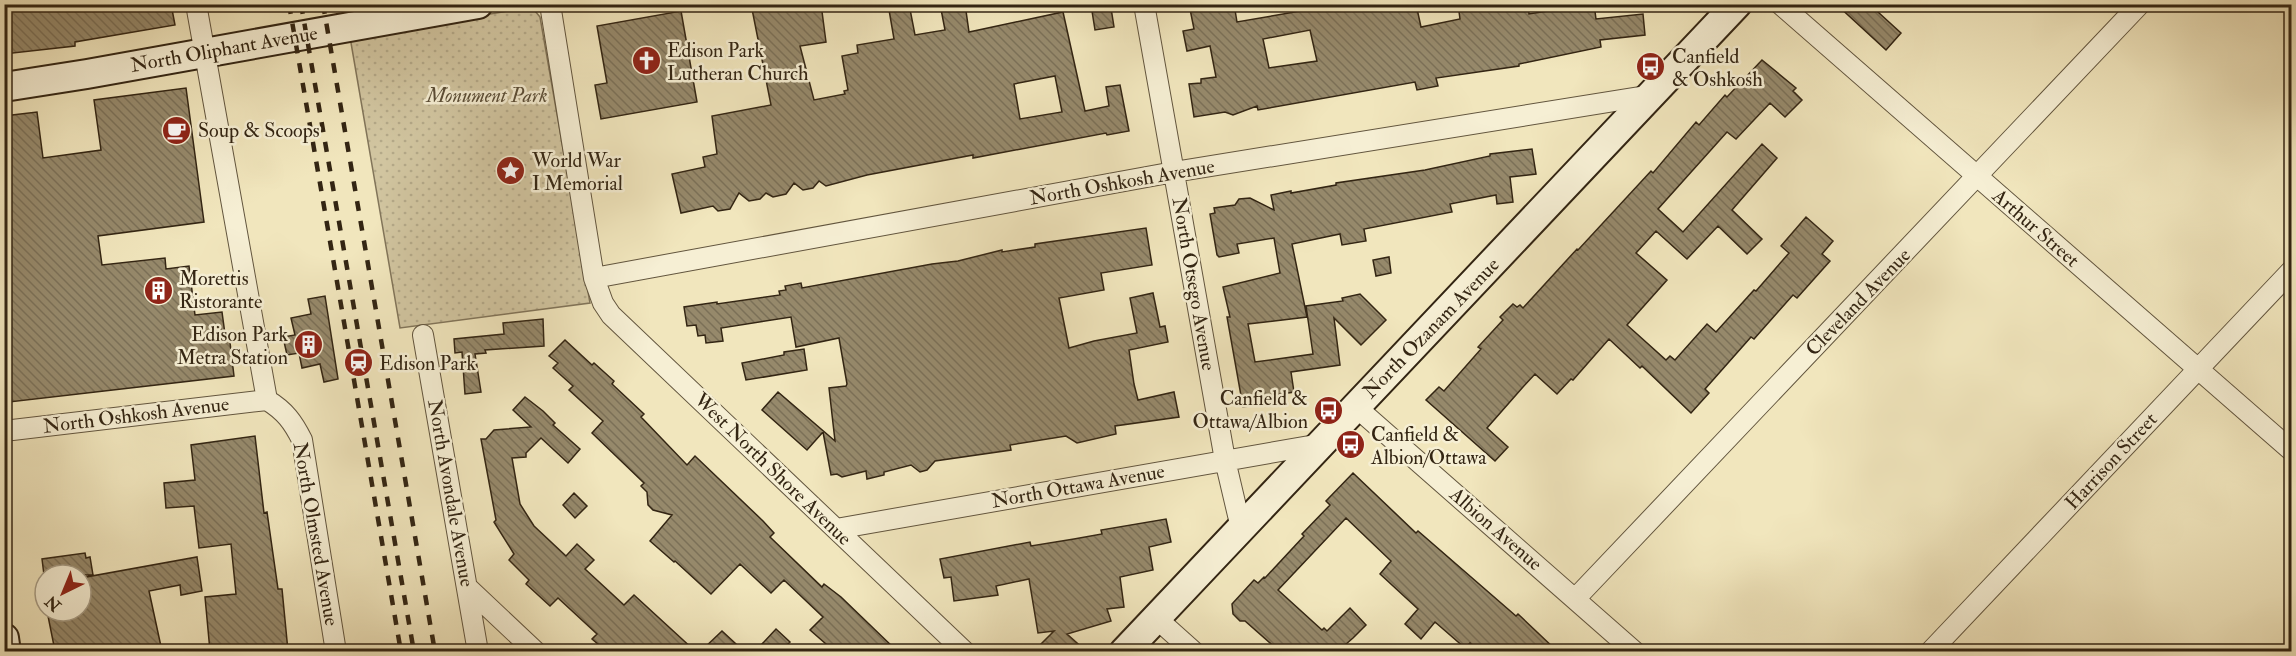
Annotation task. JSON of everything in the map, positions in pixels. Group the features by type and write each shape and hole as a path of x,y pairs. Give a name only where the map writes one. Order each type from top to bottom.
{"street":[{"path":"196,4 267,399"},
{"name":"North Oliphant Avenue","path":"4,87 204,54 478,4"},
{"path":"550,4 594,278"},
{"name":"North Otsego Avenue","path":"1144,4 1225,460 1241,528"},
{"name":"North Ozanam Avenue","path":"1124,651 1737,4"},
{"name":"Arthur Street","path":"1780,4 2292,451"},
{"name":"Cleveland Avenue","path":"1575,599 2140,4"},
{"name":"North Oshkosh Avenue","path":"594,278 1174,172 1652,95"},
{"name":"Harrison Street","path":"1930,651 2292,270"},
{"name":"West North Shore Avenue","path":"594,278 603,303 611,315 965,651"},
{"name":"North Avondale Avenue","path":"423,335 478,651"},
{"name":"North Oshkosh Avenue","path":"4,431 267,399"},
{"name":"North Olmsted Avenue","path":"267,399 293,421 302,440 336,651"},
{"name":"Albion Avenue","path":"1356,407 1635,651"},
{"name":"North Ottawa Avenue","path":"836,529 1321,444"},
{"path":"467,587 536,651"},
{"path":"1156,618 1194,651"},
{"path":"4,638 6,651"}],"green space":[{"name":"Monument Park","path":"527,8 535,11 540,17 590,303 400,328 350,37"}],"building":[{"path":"4,4 171,4 175,25 75,42 75,46 4,54"},
{"path":"751,4 821,4 826,42 800,46 814,100 845,94 844,91 848,90 842,56 858,53 857,45 894,39 888,4 909,4 915,35 945,30 940,4 965,4 969,32 1063,12 1085,111 1109,106 1106,87 1120,85 1129,131 1107,135 1106,133 973,158 973,155 867,175 826,186 819,181 813,188 803,190 794,183 786,194 773,197 766,193 760,199 749,201 739,193 730,209 718,211 713,206 681,213 672,174 705,167 703,157 717,154 712,116 771,105","holes":["1055,76 1062,112 1020,119 1014,84"]},
{"path":"1189,4 1234,4 1237,22 1341,4 1416,4 1421,27 1460,19 1458,4 1528,4 1529,14 1594,4 1596,19 1643,14 1645,35 1600,40 1601,47 1519,64 1519,66 1436,78 1438,86 1417,90 1415,82 1258,110 1257,106 1233,115 1225,112 1194,117 1189,84 1201,83 1201,79 1216,77 1210,46 1187,51 1183,31 1194,29","holes":["1310,30 1317,61 1269,68 1263,39"]},
{"path":"1836,4 1885,4 1878,12 1901,33 1886,50"},
{"path":"1111,8 1114,27 1095,30 1092,11"},
{"name":"Edison Park Lutheran Church","path":"681,11 697,102 601,119 595,85 607,83 597,26"},
{"path":"1762,60 1796,88 1793,91 1802,100 1785,117 1770,103 1736,139 1727,132 1658,209 1683,232 1762,144 1777,158 1732,210 1762,239 1747,254 1718,226 1687,259 1656,231 1636,253 1667,280 1627,325 1666,360 1670,356 1675,360 1707,324 1716,332 1754,290 1756,291 1789,253 1781,246 1806,217 1833,241 1822,254 1830,261 1797,298 1793,295 1754,339 1751,337 1705,389 1709,393 1691,413 1642,366 1640,368 1609,339 1573,380 1571,379 1557,394 1535,374 1487,428 1508,447 1495,461 1426,400 1439,387 1444,391 1481,349 1478,347 1503,320 1500,317 1513,304 1523,308 1651,171 1653,173 1696,122 1699,125 1725,95 1727,97"},
{"path":"186,88 204,222 98,236 102,265 165,258 166,269 189,266 195,315 222,312 225,334 229,334 234,376 9,402 4,362 4,116 37,112 43,158 101,150 94,100"},
{"path":"1532,149 1536,174 1510,177 1513,202 1497,204 1496,195 1450,204 1452,212 1364,229 1366,241 1342,245 1340,234 1292,244 1307,317 1248,324 1255,362 1313,354 1306,306 1343,301 1342,298 1360,294 1386,320 1361,345 1334,318 1340,365 1291,372 1294,392 1262,397 1263,404 1243,407 1227,317 1230,317 1223,287 1280,273 1274,238 1237,244 1239,253 1219,257 1210,214 1215,213 1214,208 1235,205 1239,199 1250,198 1274,210 1271,195 1425,170 1490,156 1490,154"},
{"path":"1146,228 1152,265 1101,273 1104,290 1059,298 1069,348 1137,333 1130,298 1153,293 1160,327 1165,326 1168,342 1129,350 1134,384 1138,400 1174,392 1179,417 1115,426 1116,434 1077,443 1066,436 1010,445 1011,450 935,461 927,470 920,472 911,465 867,479 866,471 842,477 837,474 831,475 823,432 807,450 762,410 778,392 835,441 829,388 847,384 839,338 796,347 791,317 721,328 723,341 706,343 705,335 698,336 696,325 687,326 684,307 780,295 779,291 786,290 785,286 801,283 802,288 958,261 1002,250 1002,252 1035,247 1035,244"},
{"path":"1389,257 1391,273 1376,276 1373,260"},
{"name":"Edison Park Metra Station","path":"325,296 338,379 324,382 320,364 302,368 299,353 287,355 283,337 295,335 291,318 311,314 308,299"},
{"path":"543,319 544,346 485,350 486,353 475,354 481,392 465,394 462,352 455,353 454,339 504,334 503,323"},
{"path":"565,340 592,365 594,363 614,381 612,384 644,414 641,417 687,465 695,456 763,521 774,533 770,537 822,587 824,584 841,597 897,651 834,651 810,630 823,617 784,580 771,593 740,564 711,594 650,541 672,515 653,510 648,505 647,492 641,486 644,483 592,433 603,421 569,390 573,386 553,368 558,363 549,356"},
{"path":"804,349 807,370 746,380 742,363"},
{"path":"525,397 543,411 555,423 553,425 580,449 568,463 541,438 526,453 526,457 512,458 520,504 534,526 566,556 577,544 594,560 585,569 624,605 634,595 695,651 606,651 592,639 597,634 558,598 550,606 526,584 529,580 509,560 514,554 494,522 496,520 481,439 486,439 494,430 531,427 513,410"},
{"path":"255,436 264,513 267,512 278,589 282,589 288,651 210,651 205,597 236,594 231,544 199,548 194,506 166,508 164,483 195,480 191,445"},
{"path":"1353,473 1416,533 1418,531 1516,616 1518,614 1557,651 1479,651 1470,643 1465,648 1435,622 1421,639 1405,624 1418,609 1380,574 1391,561 1346,518 1278,590 1322,630 1324,628 1327,631 1350,608 1366,625 1353,638 1338,651 1279,651 1245,621 1240,621 1233,614 1232,604 1254,580 1258,583 1265,578 1304,536 1302,534 1330,505 1326,501"},
{"path":"574,493 587,506 575,518 563,505"},
{"path":"1166,519 1171,542 1149,547 1153,570 1120,577 1124,607 1107,609 1111,621 1067,634 1086,651 1034,651 1054,631 1038,633 1029,579 996,586 998,595 954,601 951,577 944,578 940,559 1030,542 1031,546 1074,539 1102,534 1101,530"},
{"path":"85,553 86,558 90,557 91,563 42,563 42,559"},
{"path":"197,557 202,591 181,595 180,585 149,591 162,651 55,651 49,623 93,623 93,576"},
{"path":"776,629 790,642 781,651 770,651 762,644"},
{"path":"722,631 736,644 728,651 701,651"}],"railway":[{"path":"289,4 401,652"},
{"path":"301,4 414,652"},
{"path":"323,4 435,652"}],"place":[{"name":"Edison Park Lutheran Church","path":"646,61"},
{"name":"Canfield & Oshkosh","path":"1651,67"},
{"name":"Soup & Scoops","path":"177,130"},
{"name":"World War I Memorial","path":"511,171"},
{"name":"Morettis Ristorante","path":"158,290"},
{"name":"Edison Park Metra Station","path":"309,345"},
{"name":"Edison Park","path":"358,363"},
{"name":"Canfield & Ottawa/Albion","path":"1329,410"},
{"name":"Canfield & Albion/Ottawa","path":"1350,445"}]}
